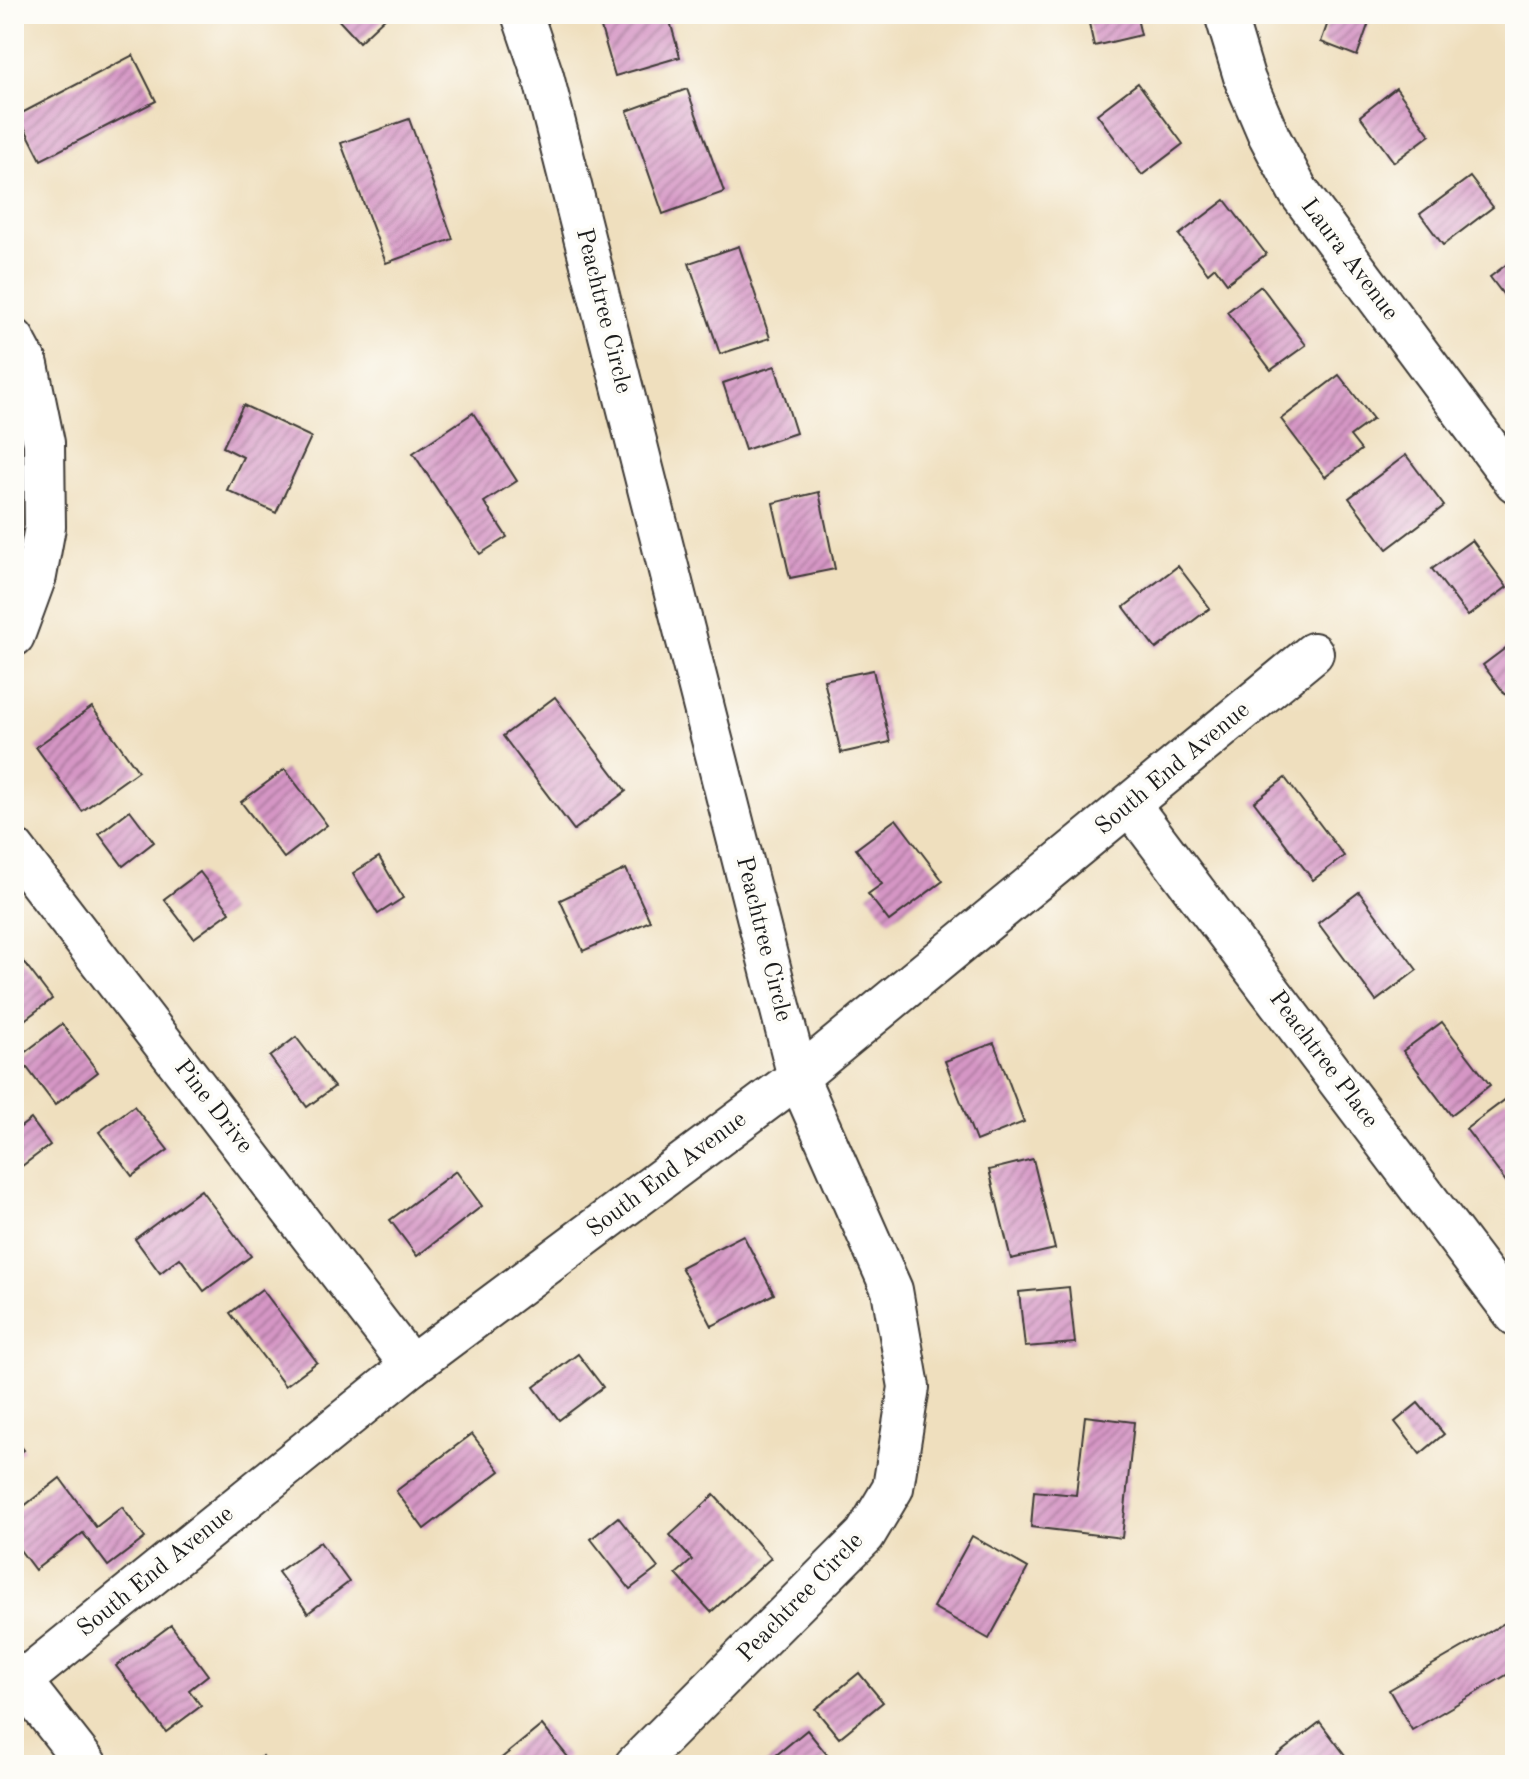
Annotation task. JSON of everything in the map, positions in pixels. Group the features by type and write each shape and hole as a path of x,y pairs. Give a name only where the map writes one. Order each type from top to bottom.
{"street":[{"name":"Peachtree Circle","path":"522,14 551,106 798,1077 892,1290 909,1387 893,1488 865,1535 635,1765"},
{"name":"Laura Avenue","path":"1225,14 1251,94 1298,191 1515,482"},
{"path":"14,339 28,365 44,443 45,527 36,576 14,636"},
{"name":"South End Avenue","path":"16,1680 411,1366 798,1077 1313,653"},
{"name":"Peachtree Place","path":"1130,805 1515,1315"},
{"name":"Pine Drive","path":"14,849 411,1366"},
{"path":"16,1680 87,1765"}],"building":[{"path":"333,14 385,14 387,16 359,42"},
{"path":"597,14 668,14 680,57 615,76"},
{"path":"1087,14 1136,14 1141,35 1094,46"},
{"path":"1331,14 1372,14 1357,56 1321,42"},
{"path":"133,55 156,101 41,160 18,115"},
{"path":"1138,83 1183,144 1142,175 1097,114"},
{"path":"1396,88 1430,135 1394,162 1360,116"},
{"path":"687,89 724,192 663,214 627,111"},
{"path":"409,119 453,239 386,263 341,143"},
{"path":"1470,177 1493,207 1443,245 1420,214"},
{"path":"1225,200 1266,254 1227,283 1215,267 1208,273 1179,235"},
{"path":"739,246 770,338 720,354 689,263"},
{"path":"1515,258 1515,310 1490,277"},
{"path":"1261,286 1306,345 1271,370 1227,312"},
{"path":"775,366 796,433 745,450 723,383"},
{"path":"1339,375 1373,419 1350,436 1361,450 1325,477 1281,419"},
{"path":"243,405 311,437 276,513 227,490 243,457 223,447"},
{"path":"473,413 517,481 484,502 507,537 480,554 413,453"},
{"path":"1406,455 1444,506 1387,549 1349,498"},
{"path":"819,492 835,569 790,578 773,503"},
{"path":"1472,540 1507,587 1468,616 1432,569"},
{"path":"1178,566 1210,608 1156,649 1124,607"},
{"path":"1515,641 1515,707 1483,665"},
{"path":"873,670 890,742 841,753 824,680"},
{"path":"555,697 626,791 574,830 503,736"},
{"path":"92,707 138,771 82,811 36,747"},
{"path":"285,769 327,825 284,858 241,802"},
{"path":"1285,778 1344,856 1313,880 1254,802"},
{"path":"130,810 154,842 123,866 99,834"},
{"path":"896,819 943,881 889,921 868,894 882,884 856,849"},
{"path":"379,857 403,898 378,914 353,873"},
{"path":"626,869 650,921 583,951 560,900"},
{"path":"200,872 230,912 194,938 164,899"},
{"path":"1359,892 1417,970 1376,1001 1318,923"},
{"path":"14,949 52,999 14,1028"},
{"path":"1442,1022 1490,1085 1451,1115 1403,1051"},
{"path":"62,1024 98,1072 55,1105 19,1057"},
{"path":"296,1037 334,1087 307,1107 270,1057"},
{"path":"994,1043 1024,1122 976,1141 945,1061"},
{"path":"1506,1099 1515,1110 1515,1184 1510,1187 1466,1129"},
{"path":"134,1106 168,1150 132,1176 99,1132"},
{"path":"31,1119 50,1145 14,1172 14,1132"},
{"path":"1033,1159 1055,1249 1011,1259 989,1170"},
{"path":"456,1171 482,1206 417,1256 390,1220"},
{"path":"201,1190 251,1256 204,1291 180,1258 160,1273 135,1239"},
{"path":"743,1235 774,1294 712,1326 681,1267"},
{"path":"1069,1287 1075,1343 1025,1347 1019,1292"},
{"path":"262,1289 317,1362 285,1386 230,1313"},
{"path":"578,1354 603,1387 559,1420 534,1387"},
{"path":"1418,1403 1444,1434 1420,1454 1395,1422"},
{"path":"1085,1416 1134,1422 1122,1538 1031,1527 1034,1491 1076,1495"},
{"path":"472,1434 500,1471 424,1529 396,1491"},
{"path":"14,1437 24,1450 14,1457"},
{"path":"60,1478 96,1527 122,1507 145,1538 108,1566 83,1533 35,1570 14,1542 14,1514"},
{"path":"714,1495 771,1558 711,1612 676,1574 692,1560 670,1535"},
{"path":"618,1517 658,1568 630,1589 591,1539"},
{"path":"972,1536 1028,1568 989,1639 933,1607"},
{"path":"320,1542 349,1582 308,1613 278,1572"},
{"path":"1515,1617 1515,1670 1412,1730 1389,1690"},
{"path":"171,1625 208,1675 189,1690 201,1706 166,1732 116,1666"},
{"path":"859,1673 883,1702 839,1738 815,1709"},
{"path":"1320,1722 1345,1755 1331,1765 1283,1765 1276,1756"},
{"path":"542,1725 568,1757 558,1765 493,1765"},
{"path":"807,1730 829,1757 819,1765 764,1765"},
{"path":"263,1756 270,1765 251,1765"}]}
